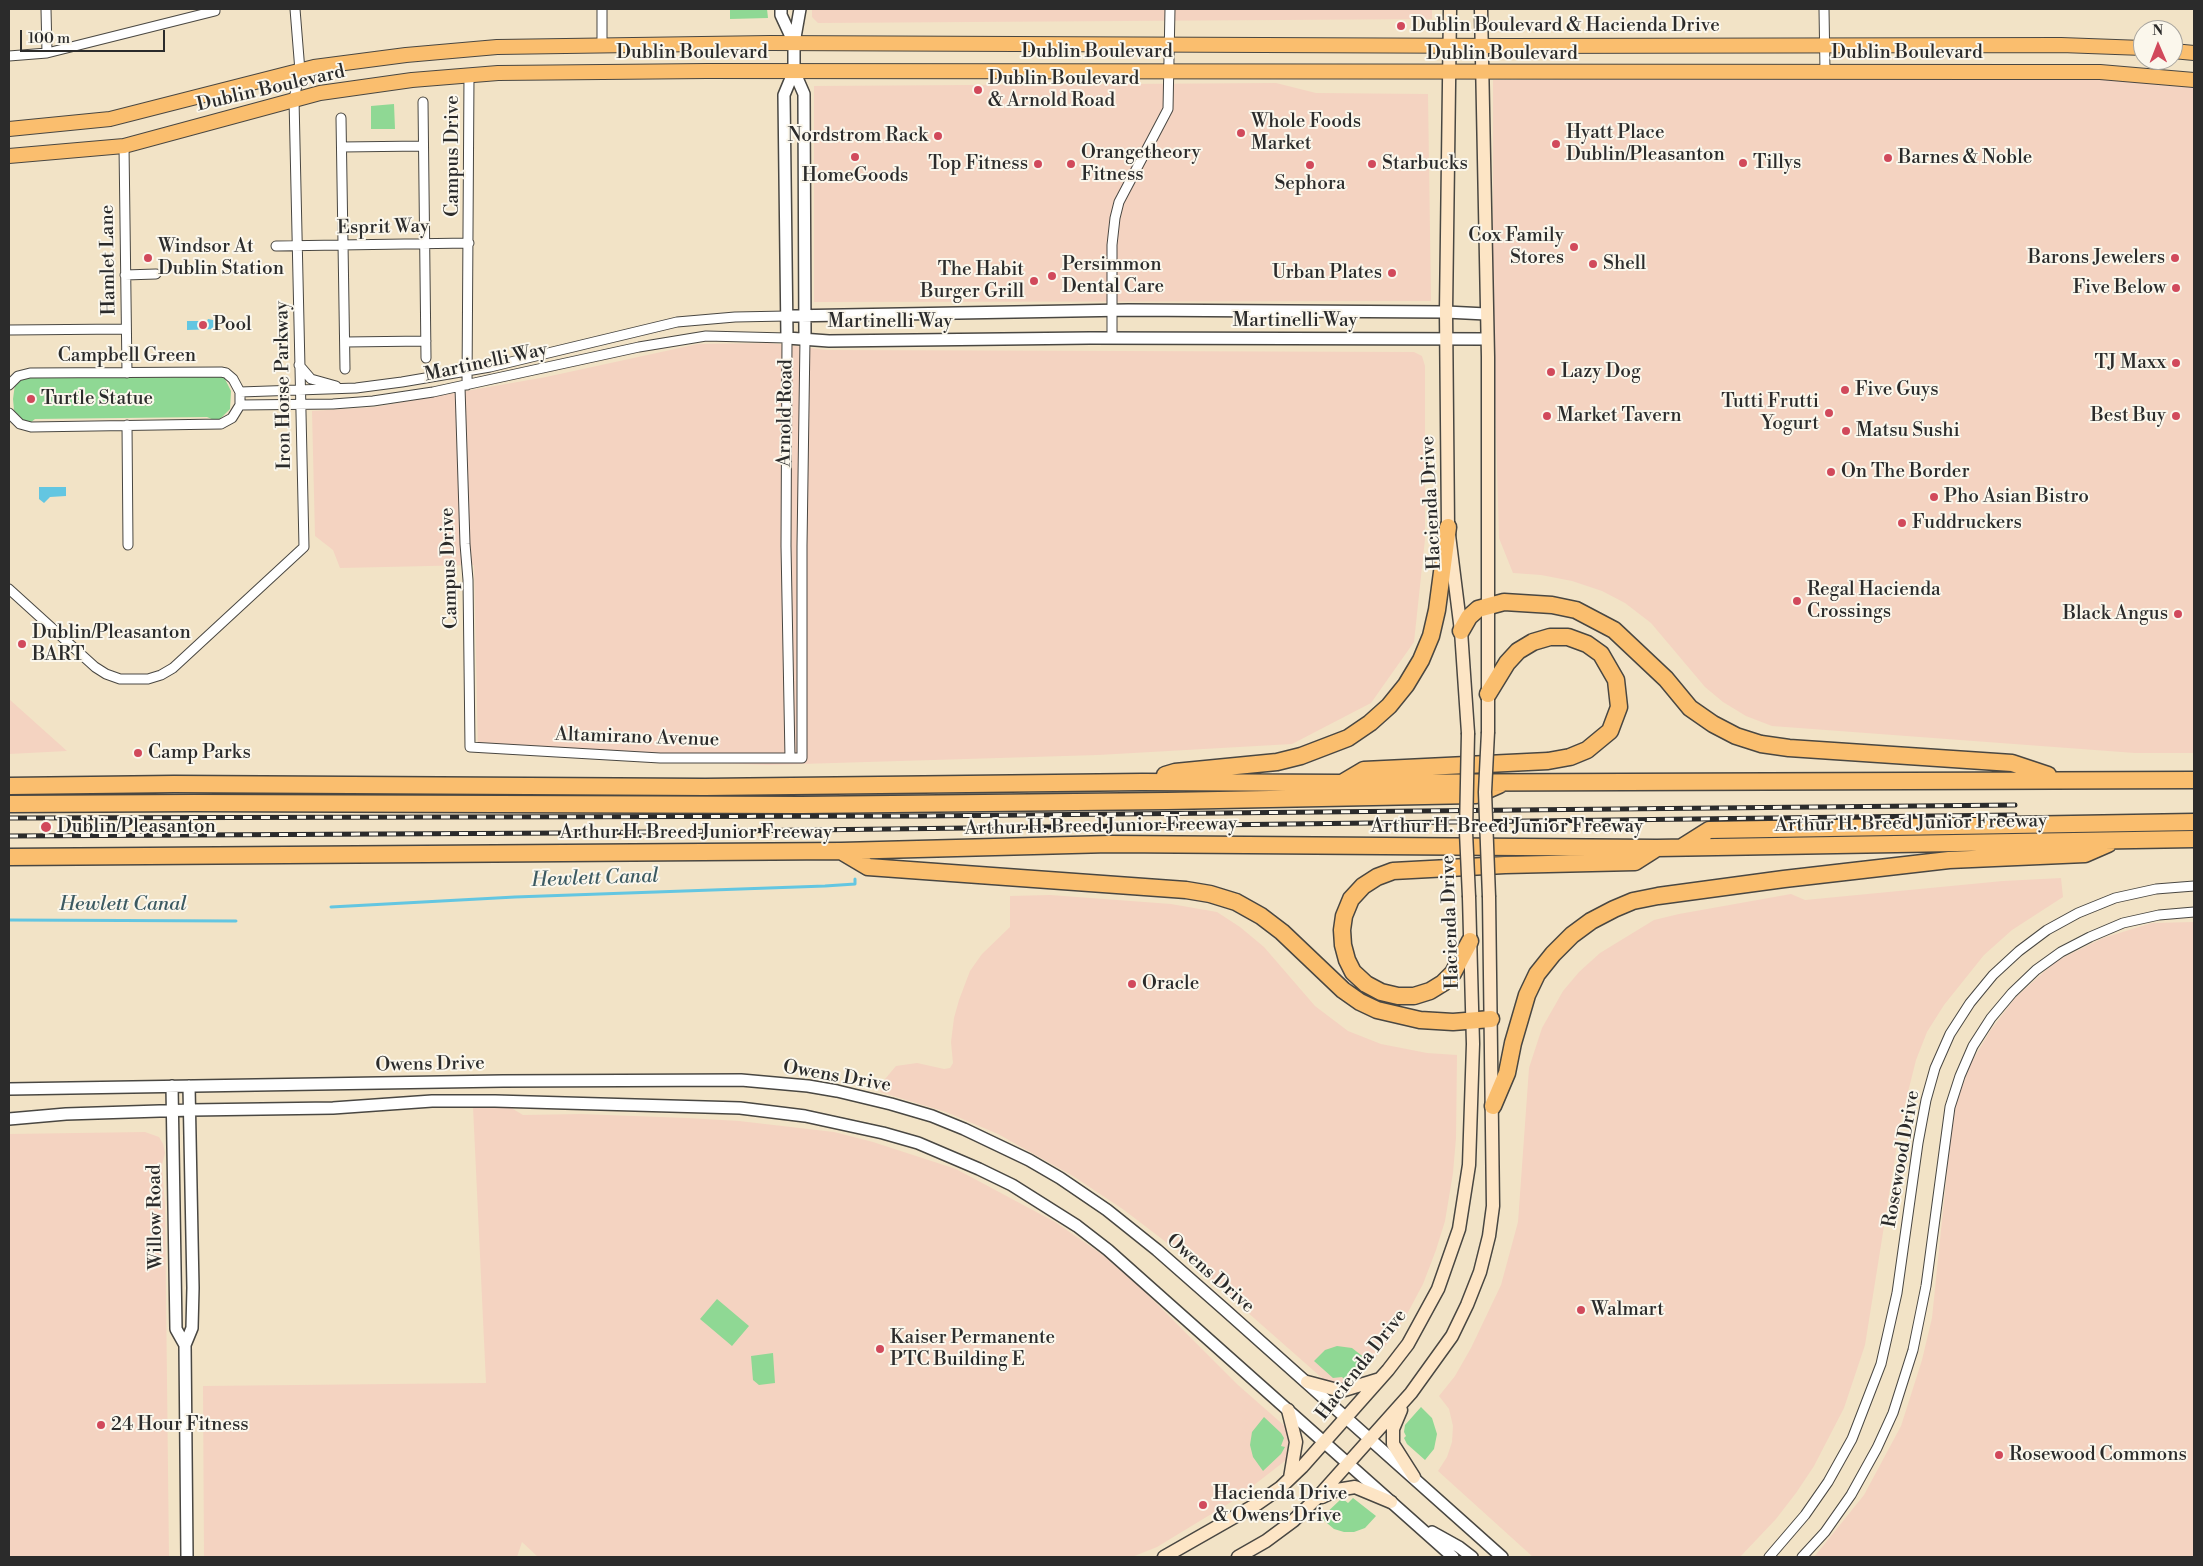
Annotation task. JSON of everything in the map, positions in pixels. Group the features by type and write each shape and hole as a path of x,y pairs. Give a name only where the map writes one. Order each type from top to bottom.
{"highway":[{"path":"1142,782 1175,772 1278,762 1301,756 1348,738 1370,723 1389,706 1406,685 1421,660 1431,636 1437,610 1448,527"},
{"path":"1461,631 1469,617 1478,609 1488,606 1504,602 1552,604 1576,610 1614,630 1636,650 1690,708 1713,724 1736,736 1789,748 2012,763 2062,779"},
{"path":"1342,783 1364,770 1548,760 1570,757 1586,750 1610,731 1619,707 1616,680 1601,654 1587,644 1568,637 1542,640 1518,651 1507,663 1488,694"},
{"path":"9,786 174,784 714,787 1142,782 2194,780"},
{"path":"9,804 801,805 1476,796 1508,781"},
{"path":"1682,847 1709,830 2194,822"},
{"name":"Arthur H. Breed Junior Freeway","path":"9,857 841,851 1110,844 1657,848 2194,839"},
{"path":"1493,1106 1507,1073 1525,1001 1538,974 1553,954 1572,935 1591,921 1614,909 1633,901 1658,896 1810,876 1949,860 2086,854 2114,841"},
{"path":"1470,941 1457,967 1443,983 1430,991 1414,996 1398,996 1374,988 1354,972 1345,952 1342,930 1344,916 1351,900 1363,886 1376,877 1393,871 1504,864 1635,862 1657,848"},
{"path":"841,851 868,867 1186,890 1210,894 1236,902 1260,916 1282,932 1343,990 1360,1002 1377,1010 1420,1020 1473,1021 1492,1019"}],"main road":[{"name":"Hacienda Drive","path":"1164,1557 1257,1504 1290,1478 1325,1442 1408,1344 1438,1290 1459,1229 1469,1165 1473,1021 1470,897 1466,832 1468,733 1461,631 1448,527 1446,312 1450,9"},
{"name":"Hacienda Drive","path":"1238,1557 1266,1541 1293,1521 1313,1502 1349,1464 1434,1364 1452,1336 1467,1305 1480,1272 1489,1236 1493,1206 1493,1106 1486,808 1488,732 1487,339 1481,9"},
{"name":"Dublin Boulevard","path":"9,129 110,119 319,66 406,54 497,47 794,43 1481,46 2061,45 2133,48"},
{"name":"Dublin Boulevard","path":"9,156 124,146 320,93 403,81 572,72 1170,70 1482,73 2100,72 2194,80"},
{"path":"1307,1382 1341,1391 1380,1379"},
{"path":"1404,1400 1392,1436 1394,1444 1414,1477"},
{"path":"1288,1410 1296,1442 1290,1478"},
{"path":"1313,1502 1347,1487 1355,1487 1391,1502"}],"street":[{"path":"46,9 47,53"},
{"path":"9,56 47,53 215,11 216,9"},
{"name":"Iron Horse Parkway","path":"9,589 95,667 106,674 120,679 138,680 161,675 173,668 304,547 299,391 294,100 300,71 295,9"},
{"path":"602,9 602,45"},
{"name":"Arnold Road","path":"781,9 781,15 794,43"},
{"name":"Arnold Road","path":"790,758 786,546 787,316 784,95 794,71 794,43 800,18 800,9"},
{"path":"1112,338 1112,245 1115,218 1119,202 1168,109 1170,9"},
{"path":"1824,9 1825,71"},
{"name":"Arnold Road","path":"794,71 804,94 806,316 802,546 802,758"},
{"name":"Campus Drive","path":"469,76 467,371 464,386 465,544 468,580 470,747"},
{"path":"423,102 426,358"},
{"path":"342,118 345,369"},
{"name":"Hamlet Lane","path":"124,146 126,373"},
{"path":"342,147 423,146"},
{"name":"Esprit Way","path":"276,246 469,243"},
{"path":"126,275 156,274"},
{"name":"Martinelli Way","path":"299,391 382,385 467,371 677,322 735,317 1113,310 1446,312 1486,314"},
{"path":"9,330 126,329"},
{"name":"Martinelli Way","path":"300,404 373,401 464,386 639,347 706,336 839,340 1112,338 1487,339"},
{"path":"345,342 426,342"},
{"name":"Martinelli Way","path":"299,365 311,379 334,386 382,385"},
{"name":"Campbell Green","path":"9,386 18,376 30,373 226,372 233,379 240,392"},
{"path":"9,413 20,424 31,427 221,424 232,418 240,405 240,392 299,391"},
{"path":"240,405 300,404"},
{"path":"127,425 128,544"},
{"name":"Altamirano Avenue","path":"470,747 660,758 802,758"},
{"name":"Rosewood Drive","path":"1769,1557 1805,1515 1852,1439 1881,1364 1897,1293 1918,1143 1926,1100 1935,1068 1950,1034 1970,1003 1993,975 2019,951 2047,930 2078,913 2115,898 2156,889 2194,886"},
{"name":"Rosewood Drive","path":"1802,1557 1825,1532 1851,1495 1877,1448 1893,1413 1912,1350 1926,1286 1950,1107 1973,1046 1991,1018 2012,993 2036,970 2061,952 2123,923 2160,915 2194,912"},
{"name":"Owens Drive","path":"9,1090 172,1086 734,1080 808,1086 891,1104 932,1116 997,1144 1082,1192 1157,1250 1371,1438 1502,1557"},
{"name":"Willow Road","path":"172,1086 176,1329 185,1345"},
{"name":"Willow Road","path":"187,1557 185,1345 192,1328 191,1110 189,1086"},
{"name":"Owens Drive","path":"9,1119 66,1114 172,1110 333,1108 416,1102 495,1101 740,1108 805,1116 883,1133 918,1144 979,1169 1012,1185 1072,1222 1108,1250 1453,1557"},
{"path":"1413,1521 1459,1547 1472,1557"}],"shaded area":[{"path":"812,9 1432,9 1432,19 818,23 812,17"},
{"path":"1726,78 2132,80 2194,86 2194,753 2135,753 1772,726 1746,716 1723,702 1705,687 1651,623 1625,603 1602,591 1572,581 1541,575 1513,573 1499,538 1493,325 1493,80"},
{"path":"1276,83 1316,93 1428,94 1431,301 814,302 814,86"},
{"path":"771,343 827,350 1414,352 1422,356 1425,366 1425,539 1414,642 1371,703 1292,744 1098,755 768,765 478,753 474,565 340,568 333,550 315,536 312,411 375,407 546,377 698,344"},
{"path":"9,699 67,751 9,754"},
{"path":"2061,878 2063,897 2012,930 1984,955 1944,1005 1927,1032 1916,1060 1901,1120 1865,1345 1844,1408 1814,1466 1776,1519 1740,1557 1533,1557 1438,1471 1447,1457 1452,1442 1453,1426 1449,1409 1439,1396 1455,1376 1471,1348 1501,1285 1518,1222 1529,1068 1542,1028 1563,991 1579,972 1600,953 1654,920 1679,914 1791,894 1805,900 2003,881"},
{"name":"Oracle","path":"1050,895 1171,904 1217,912 1240,927 1264,947 1315,1006 1348,1031 1381,1044 1427,1053 1457,1055 1456,1138 1453,1173 1445,1221 1436,1250 1423,1284 1406,1316 1392,1338 1354,1383 1347,1386 1330,1385 1179,1252 1124,1210 1073,1176 998,1134 946,1112 880,1092 885,1079 896,1066 917,1063 944,1069 950,1068 953,1063 951,1042 954,1018 959,1000 970,971 982,954 1010,927 1010,896"},
{"name":"Rosewood Commons","path":"2194,922 2194,1557 1814,1557 1864,1495 1901,1426 1922,1360 1932,1318 1950,1142 1956,1103 1971,1063 1990,1031 2015,998 2056,961 2103,938 2152,923"},
{"path":"508,1106 523,1115 581,1114 687,1118 739,1121 834,1132 873,1142 956,1169 1055,1222 1103,1255 1141,1288 1238,1385 1287,1428 1293,1438 1290,1457 1236,1499 1157,1547 1132,1557 538,1557 522,1542 517,1557 204,1557 203,1386 486,1383 473,1107"},
{"path":"145,1132 159,1137 165,1153 162,1165 165,1205 169,1557 9,1557 9,1134"}],"green space":[{"path":"730,9 767,9 768,18 730,19"},
{"path":"394,104 395,129 371,129 371,106"},
{"path":"212,374 224,377 231,391 230,409 220,419 214,420 207,417 35,419 30,423 19,419 14,410 15,384 18,380 33,377 208,377"},
{"path":"717,1299 749,1326 732,1346 700,1319"},
{"path":"1337,1346 1352,1348 1366,1359 1351,1375 1344,1379 1342,1377 1333,1378 1314,1361 1325,1350"},
{"path":"773,1353 775,1383 759,1385 753,1380 751,1356"},
{"path":"1421,1407 1432,1418 1437,1434 1434,1449 1425,1460 1407,1444 1404,1438 1406,1436 1404,1432 1405,1425"},
{"path":"1264,1417 1281,1433 1284,1438 1281,1446 1285,1447 1281,1454 1263,1471 1253,1457 1250,1445 1252,1432"},
{"path":"1353,1498 1376,1516 1365,1528 1354,1532 1344,1532 1334,1529 1321,1518 1340,1500 1343,1499 1348,1503"}],"water":[{"name":"Pool","path":"208,319 218,321 218,329 187,330 187,321 207,321"},
{"path":"39,487 66,487 66,496 50,497 44,503 39,499"}],"waterway":[{"name":"Hewlett Canal","path":"331,907 515,897 825,886 855,884 855,879"},
{"name":"Hewlett Canal","path":"9,920 236,921"}],"railway":[{"path":"9,818 921,816 2015,805"},
{"path":"9,836 566,833 2015,815"}],"place":[{"name":"Dublin Boulevard & Hacienda Drive","path":"1401,26"},
{"name":"Dublin Boulevard & Arnold Road","path":"978,90"},
{"name":"Whole Foods Market","path":"1241,133"},
{"name":"Nordstrom Rack","path":"938,136"},
{"name":"Hyatt Place Dublin/Pleasanton","path":"1556,144"},
{"name":"HomeGoods","path":"855,157"},
{"name":"Barnes & Noble","path":"1888,158"},
{"name":"Tillys","path":"1743,163"},
{"name":"Top Fitness","path":"1038,164"},
{"name":"Orangetheory Fitness","path":"1071,164"},
{"name":"Starbucks","path":"1372,164"},
{"name":"Sephora","path":"1310,165"},
{"name":"Cox Family Stores","path":"1574,247"},
{"name":"Windsor At Dublin Station","path":"148,258"},
{"name":"Barons Jewelers","path":"2175,258"},
{"name":"Shell","path":"1593,264"},
{"name":"Urban Plates","path":"1392,273"},
{"name":"Persimmon Dental Care","path":"1052,276"},
{"name":"The Habit Burger Grill","path":"1034,281"},
{"name":"Five Below","path":"2176,288"},
{"name":"Pool","path":"203,325"},
{"name":"TJ Maxx","path":"2176,363"},
{"name":"Lazy Dog","path":"1551,372"},
{"name":"Five Guys","path":"1845,390"},
{"name":"Turtle Statue","path":"31,399"},
{"name":"Tutti Frutti Yogurt","path":"1829,413"},
{"name":"Market Tavern","path":"1547,416"},
{"name":"Best Buy","path":"2176,416"},
{"name":"Matsu Sushi","path":"1846,431"},
{"name":"On The Border","path":"1831,472"},
{"name":"Pho Asian Bistro","path":"1934,497"},
{"name":"Fuddruckers","path":"1902,523"},
{"name":"Regal Hacienda Crossings","path":"1797,601"},
{"name":"Black Angus","path":"2178,614"},
{"name":"Dublin/Pleasanton BART","path":"22,644"},
{"name":"Camp Parks","path":"138,753"},
{"name":"Dublin/Pleasanton","path":"46,827"},
{"name":"Oracle","path":"1132,984"},
{"name":"Walmart","path":"1581,1310"},
{"name":"Kaiser Permanente PTC Building E","path":"880,1349"},
{"name":"24 Hour Fitness","path":"101,1425"},
{"name":"Rosewood Commons","path":"1999,1455"},
{"name":"Hacienda Drive & Owens Drive","path":"1203,1505"}]}
